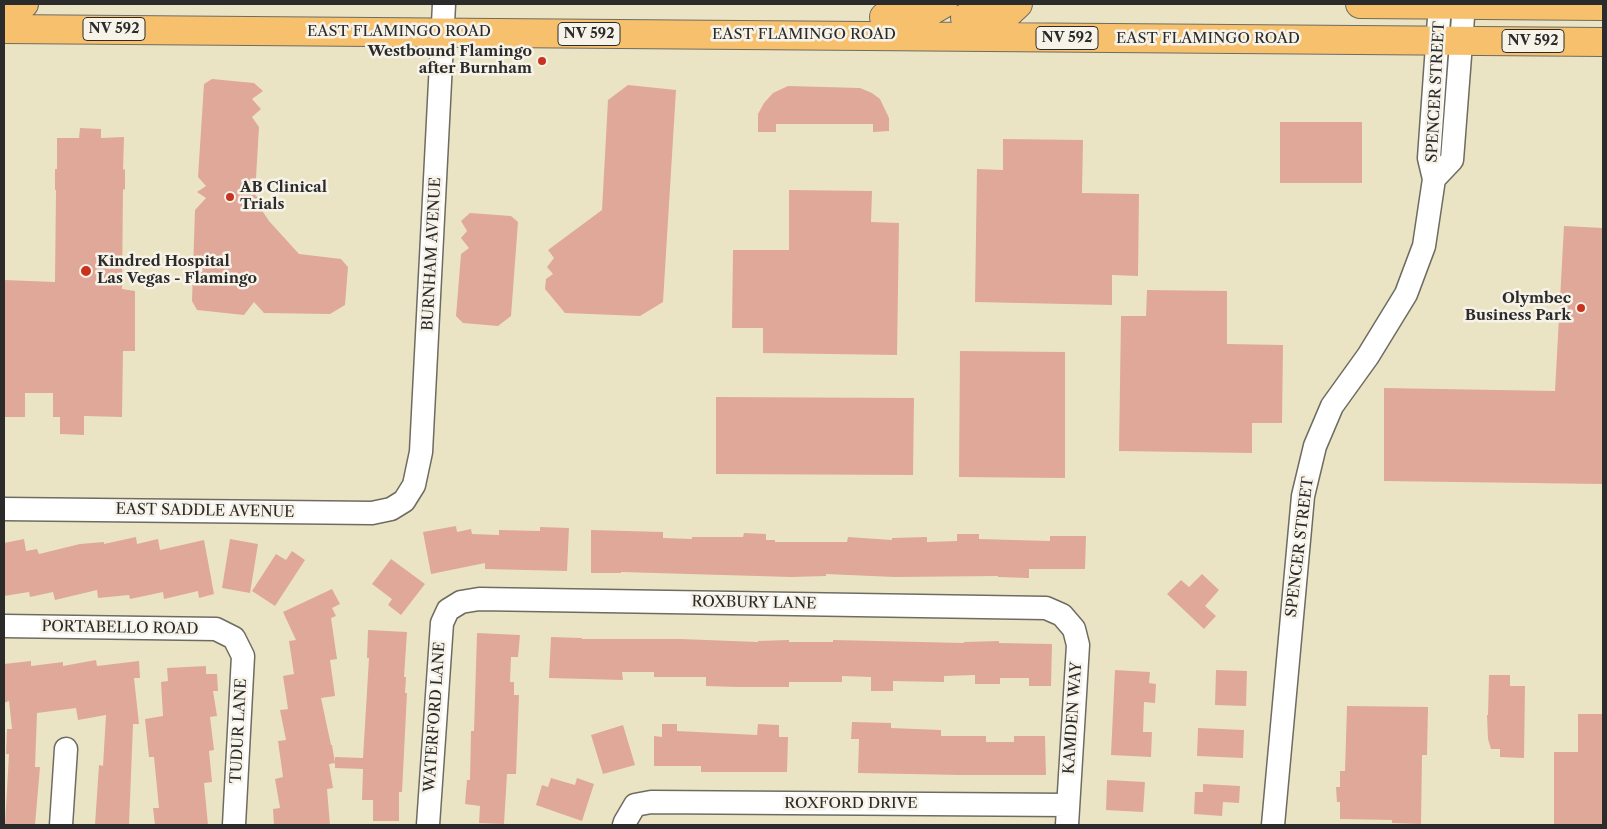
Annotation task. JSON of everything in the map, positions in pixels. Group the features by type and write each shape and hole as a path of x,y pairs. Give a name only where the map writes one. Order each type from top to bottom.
{"main road":[{"path":"4,6 24,4"},
{"path":"855,35 872,17 921,17 943,4"},
{"path":"920,36 962,18 1003,18 1018,4"},
{"path":"1360,4 1603,6"},
{"name":"EAST FLAMINGO ROAD","path":"4,29 1603,42"}],"street":[{"name":"BURNHAM AVENUE","path":"404,501 414,485 421,452 444,4"},
{"name":"SPENCER STREET","path":"1273,825 1303,496 1315,446 1332,406 1368,356 1406,294 1424,246 1434,180 1429,158 1450,41 1452,4"},
{"name":"EAST SADDLE AVENUE","path":"4,508 372,513 391,509 404,501"},
{"name":"ROXBURY LANE","path":"448,610 461,602 479,599 1046,608 1062,615"},
{"name":"WATERFORD LANE","path":"428,825 442,623 448,610"},
{"name":"KAMDEN WAY","path":"1062,615 1074,628 1078,644 1067,815"},
{"name":"PORTABELLO ROAD","path":"4,626 216,629 234,638"},
{"name":"TUDUR LANE","path":"234,638 243,656 234,825"},
{"path":"61,825 66,749"},
{"name":"ROXFORD DRIVE","path":"624,825 635,805 650,802 1067,815"}],"building":[{"name":"AB Clinical Trials","path":"212,79 254,83 263,91 252,99 261,109 252,117 259,127 255,195 264,203 263,212 269,221 299,254 341,259 348,267 345,305 330,314 264,313 254,302 244,315 197,310 192,301 195,210 206,198 197,192 206,186 198,177 204,84"},
{"path":"628,85 676,90 663,302 640,316 565,313 545,289 546,279 553,274 547,267 554,258 548,250 602,210 608,100"},
{"path":"788,86 860,88 872,93 880,99 889,118 889,131 873,132 873,124 776,124 776,132 758,132 758,114 764,103 773,93"},
{"path":"1280,122 1362,122 1362,183 1280,183"},
{"path":"80,128 101,129 101,138 124,137 123,170 125,169 125,190 123,189 122,289 135,291 135,351 123,351 122,417 84,416 84,435 60,434 60,417 53,417 53,393 25,393 25,417 4,417 4,280 55,282 55,169 57,169 57,138 79,138"},
{"path":"1003,139 1083,140 1082,193 1139,194 1138,276 1112,275 1112,305 975,302 977,169 1003,170"},
{"path":"789,190 872,191 871,222 899,223 897,355 763,353 763,328 732,328 733,250 789,250"},
{"path":"470,213 511,216 518,222 511,316 498,326 463,323 456,316 461,254 469,248 461,238 467,231 461,221"},
{"name":"Olymbec Business Park","path":"1564,226 1603,228 1603,484 1384,481 1384,388 1555,391"},
{"path":"1147,290 1227,291 1227,344 1283,345 1282,423 1252,423 1252,453 1119,451 1121,316 1146,316"},
{"path":"960,351 1065,352 1065,478 959,477"},
{"path":"716,397 914,398 913,475 716,474"},
{"path":"456,526 457,532 471,529 472,534 499,535 499,530 540,531 540,527 569,528 567,571 485,569 485,563 431,574 423,532"},
{"path":"591,530 663,532 663,538 692,539 692,537 743,537 744,533 766,534 766,540 775,540 775,542 847,542 848,537 892,540 892,538 927,537 927,542 957,541 957,534 979,534 979,539 1050,541 1050,536 1086,536 1085,569 1029,569 1029,578 998,576 894,577 826,574 826,576 791,577 621,572 591,573"},
{"path":"136,537 137,544 158,539 160,550 204,540 214,594 199,598 198,591 164,599 163,592 130,599 129,595 98,598 97,590 55,600 53,592 30,597 29,592 4,596 4,543 24,539 26,551 37,549 39,554 80,544 104,542 104,544"},
{"path":"230,539 258,544 250,593 222,588"},
{"path":"292,551 305,560 275,606 252,591 276,554 286,560"},
{"path":"391,559 425,584 401,615 388,605 392,599 372,584"},
{"path":"1202,574 1219,590 1205,606 1216,616 1204,629 1167,594 1181,580 1189,587"},
{"path":"332,589 340,604 332,608 336,616 331,618 337,659 330,660 335,696 321,698 335,763 329,764 333,788 327,789 330,825 274,825 273,809 280,808 275,779 283,777 278,741 286,740 280,710 288,709 283,676 294,674 289,641 296,640 283,612"},
{"path":"368,630 407,632 404,677 406,677 405,693 407,693 402,792 399,792 399,821 373,821 373,800 362,800 363,769 335,768 335,757 363,758 369,658 367,658"},
{"path":"477,633 520,635 518,657 511,657 510,682 514,682 514,695 519,695 516,774 507,774 504,824 479,823 480,806 465,804 467,780 470,780 471,731 474,731"},
{"path":"551,637 758,642 789,640 789,642 833,642 833,640 964,643 999,641 999,643 1052,644 1051,686 1029,686 1029,678 1000,678 1000,684 975,684 975,675 944,676 944,682 893,681 893,691 871,691 871,677 842,676 842,682 789,682 789,687 706,686 706,677 654,677 654,672 622,672 623,680 549,678"},
{"path":"96,660 97,666 139,661 140,678 134,678 139,724 133,724 129,825 95,825 99,765 103,766 106,715 78,720 76,708 37,713 35,767 40,767 35,825 5,825 9,754 6,754 7,729 12,729 9,701 4,703 4,664 31,661 31,666 63,662 63,666"},
{"path":"206,666 206,674 217,674 218,691 213,691 217,716 210,717 214,750 209,751 212,782 204,783 208,825 155,825 153,808 159,808 154,757 149,757 145,719 163,716 161,682 168,681 167,668"},
{"path":"1115,670 1150,672 1149,683 1156,684 1155,703 1144,702 1143,732 1152,732 1151,757 1111,755"},
{"path":"1216,670 1247,671 1246,706 1215,705"},
{"path":"1489,675 1510,675 1510,686 1525,686 1524,758 1500,757 1500,749 1491,749 1488,739 1487,715"},
{"path":"1347,706 1428,707 1427,755 1422,755 1421,824 1392,823 1392,820 1340,819 1340,802 1337,802 1336,787 1340,787 1340,771 1345,771"},
{"path":"1578,714 1603,714 1603,825 1554,825 1554,752 1578,752"},
{"path":"852,722 891,723 891,728 941,730 941,736 986,736 986,742 1014,742 1014,736 1045,736 1046,775 858,773 859,739 851,739"},
{"path":"662,724 677,724 677,731 757,735 758,724 779,725 779,737 788,737 787,772 701,772 701,766 654,766 654,736 662,737"},
{"path":"623,725 635,765 603,774 591,735"},
{"path":"1198,728 1244,730 1243,758 1197,756"},
{"path":"551,778 575,785 577,778 594,784 582,821 536,805 542,785 548,787"},
{"path":"1107,780 1145,782 1143,812 1106,810"},
{"path":"1203,784 1240,786 1239,803 1223,802 1222,816 1194,814 1195,792 1203,792"}],"place":[{"name":"Westbound Flamingo after Burnham","path":"542,61"},
{"name":"AB Clinical Trials","path":"230,197"},
{"name":"Kindred Hospital Las Vegas - Flamingo","path":"86,271"},
{"name":"Olymbec Business Park","path":"1581,308"}]}
